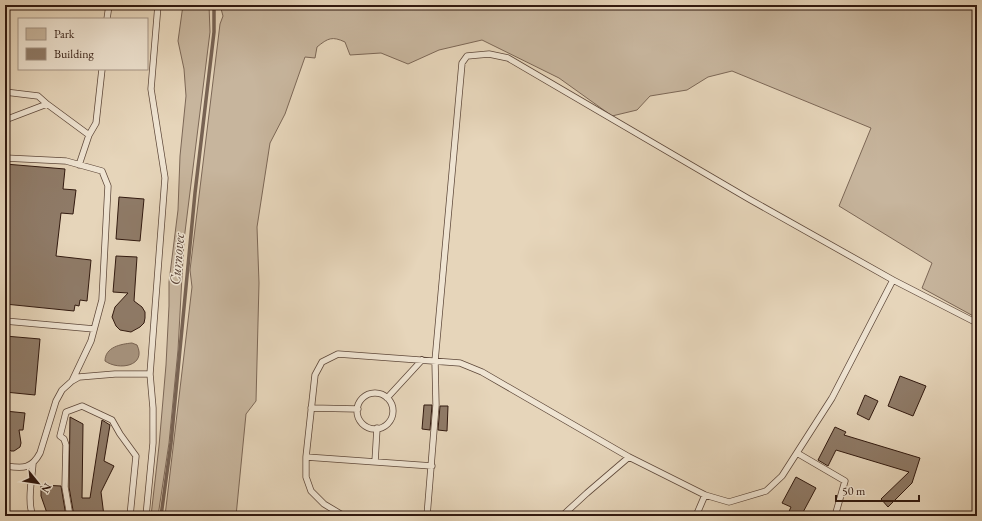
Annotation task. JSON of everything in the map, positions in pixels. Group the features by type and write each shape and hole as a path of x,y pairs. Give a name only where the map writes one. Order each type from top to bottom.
{"lane":[{"path":"107,18 109,5"},
{"path":"146,516 153,443 154,408 150,374 165,178 151,89 158,5"},
{"path":"427,516 436,406 435,361 462,63 467,56 489,54 508,58 742,195 893,280 977,323"},
{"path":"79,165 89,135 96,123 102,70"},
{"path":"5,92 38,96 89,135"},
{"path":"5,120 47,104"},
{"path":"5,158 66,161 102,171 108,186 102,300 91,341 72,381"},
{"path":"344,516 324,504 311,491 306,477 306,457 314,375 322,362 338,354 460,363 482,372 629,457 705,495 729,502 766,491 782,476 832,398 893,280"},
{"path":"5,321 94,329"},
{"path":"388,398 422,360"},
{"path":"5,466 19,468 29,466 33,463 40,453 56,401 62,390 72,381 79,377 115,374 150,374"},
{"path":"378,393 388,398 391,402 393,414 388,423 377,428 372,428 363,423 358,414 358,409 362,399 367,395 378,393"},
{"path":"70,516 65,487 66,445 64,439 60,436 66,412 82,406 112,420 136,456 130,516"},
{"path":"311,408 358,409"},
{"path":"375,462 377,428"},
{"path":"797,453 845,481 835,516"},
{"path":"306,457 432,466"},
{"path":"562,516 629,457"},
{"path":"33,463 31,492 31,512 33,516"},
{"path":"696,516 705,495"}],"green space":[{"path":"183,5 209,5 210,32 184,240 178,350 169,443 158,516 151,516 166,365 169,282 178,210 180,156 186,96 184,69 178,41"},
{"path":"220,5 977,5 977,318 922,288 932,263 839,206 871,128 732,71 708,77 687,90 650,96 637,110 612,116 559,78 482,40 439,50 408,64 381,53 350,55 345,42 337,39 330,39 317,47 315,58 305,57 285,114 270,143 257,227 259,283 256,401 246,414 236,516 165,516 192,287 190,270 220,24 223,16"}],"shaded area":[{"path":"132,343 137,345 139,352 138,358 135,362 130,365 117,366 105,361 108,352 114,347"}],"building":[{"path":"5,164 65,169 63,189 76,190 73,214 61,213 56,256 91,260 87,301 80,300 79,306 75,305 74,311 5,304"},
{"path":"119,197 144,199 140,241 116,239"},
{"path":"116,256 137,257 134,301 142,307 145,312 145,318 144,323 140,327 131,332 120,330 116,326 112,317 115,307 128,293 113,292"},
{"path":"5,336 40,339 35,395 5,392"},
{"path":"900,376 926,386 913,416 888,406"},
{"path":"865,395 878,401 869,420 857,414"},
{"path":"424,405 432,405 430,430 422,429"},
{"path":"440,406 448,406 447,431 438,430"},
{"path":"5,411 25,413 23,430 19,430 21,443 20,447 14,451 11,451 5,446 8,429 5,429"},
{"path":"70,417 83,424 82,498 90,498 102,420 110,425 104,461 114,466 101,492 104,516 74,516 69,487"},
{"path":"835,427 846,432 844,435 920,458 912,483 888,507 881,499 909,472 836,450 828,466 818,460"},
{"path":"796,477 816,488 801,516 787,516 791,507 782,503"},
{"path":"41,485 61,486 66,516 48,516 41,496"}],"waterway":[{"name":"Curnovec","path":"161,516 171,443 195,193 214,32 214,5"}]}
